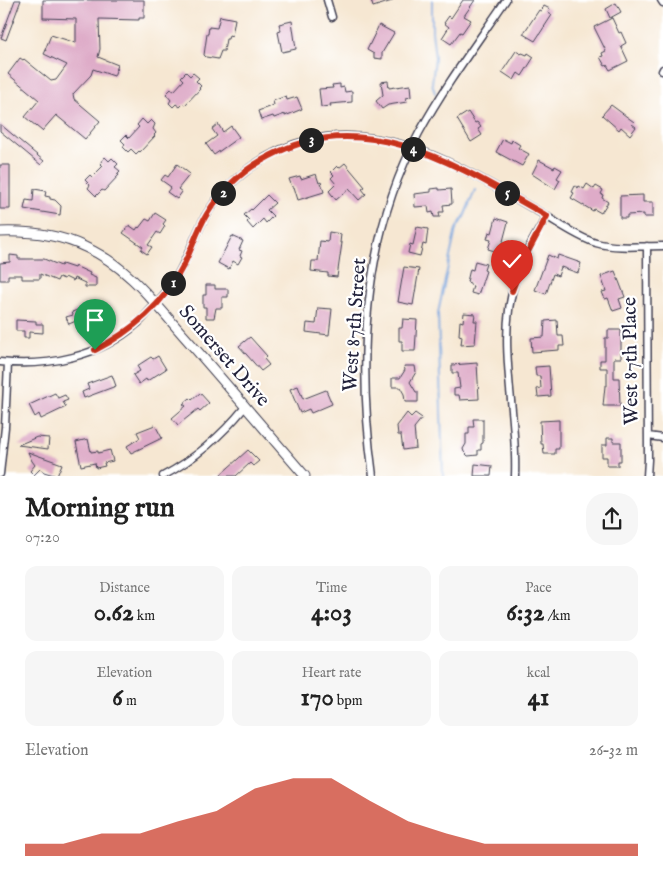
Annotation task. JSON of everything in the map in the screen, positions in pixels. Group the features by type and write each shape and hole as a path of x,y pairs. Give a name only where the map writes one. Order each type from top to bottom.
{"street":[{"path":"326,0 332,17"},
{"name":"West 87th Street","path":"373,476 365,394 368,303 377,248 386,213 411,148 431,111 506,0"},
{"path":"0,362 36,364 76,357 113,341 137,324 172,285 182,268 199,228 218,199 246,171 262,160 290,146 308,140 331,136 367,136 387,140 477,176 597,243 619,247 663,246"},
{"path":"515,476 515,442 507,336 508,316 512,291 523,261 547,216"},
{"name":"Somerset Drive","path":"0,232 39,233 57,236 86,247 120,269 155,304 304,476"},
{"name":"West 87th Place","path":"647,246 647,476"},
{"path":"0,474 5,427 8,363"},
{"path":"163,476 203,449 227,428 245,407"},
{"path":"648,436 663,438"}],"building":[{"path":"15,0 21,0 6,40 1,38"},
{"path":"43,0 144,0 144,18 139,18 139,20 99,19 100,49 98,57 118,65 114,76 93,69 91,75 73,94 74,99 100,121 85,139 56,115 42,131 25,117 39,100 8,74 20,58 24,59 51,81 56,80 67,65 44,54 51,35 76,43 76,19 43,18"},
{"path":"371,0 392,0 392,1 373,7"},
{"path":"463,0 475,0 464,16 471,20 451,44 442,38 449,27 444,23 449,16 451,18"},
{"path":"616,3 621,12 610,18 606,9"},
{"path":"544,6 550,9 548,13 552,15 535,41 523,34 539,10 541,11"},
{"path":"220,16 235,19 232,36 229,35 228,39 226,39 224,51 221,51 218,59 206,57 204,55 209,27 217,28"},
{"path":"612,18 626,43 621,46 628,61 610,70 607,65 605,66 600,57 606,51 594,27"},
{"path":"292,21 296,49 282,52 278,32 281,31 279,24"},
{"path":"379,25 394,33 382,53 382,59 374,58 374,54 367,50"},
{"path":"516,51 527,55 528,53 534,57 522,76 518,73 514,80 502,72"},
{"path":"186,72 190,76 193,73 199,78 196,81 201,86 200,89 185,105 183,104 180,107 176,104 173,107 169,103 171,100 166,94 171,89 174,91 184,80 181,77"},
{"path":"388,81 389,88 410,85 411,97 406,98 407,102 388,105 382,109 376,101 383,95 381,82"},
{"path":"340,84 340,88 344,87 345,92 352,91 352,102 330,104 331,106 321,107 319,89 333,88 332,85"},
{"path":"286,96 287,100 297,97 302,109 285,116 285,114 261,120 258,111 274,105 273,101"},
{"path":"611,105 634,122 632,124 636,127 630,135 621,127 619,130 602,115"},
{"path":"468,112 475,123 477,122 481,127 478,129 482,135 471,142 457,119"},
{"path":"142,119 147,124 151,120 155,124 153,129 156,133 155,136 140,152 136,154 131,149 128,152 123,147 125,144 121,140 126,135 129,138 139,127 137,125"},
{"path":"0,124 44,161 41,165 0,131"},
{"path":"218,124 223,132 231,126 239,137 214,155 206,144 217,136 212,129"},
{"path":"503,139 511,143 512,140 520,145 518,148 529,154 522,166 496,152"},
{"path":"105,157 109,161 112,158 118,164 115,167 120,171 117,174 119,175 104,191 102,190 96,196 88,188 90,185 85,180 90,175 92,177 103,166 100,163"},
{"path":"539,160 562,170 557,178 560,180 555,189 532,174"},
{"path":"345,163 365,187 362,189 366,194 359,200 349,189 336,200 329,191 336,184 331,178 334,175 331,172 337,166 339,168"},
{"path":"177,164 190,174 178,189 182,192 177,199 167,192 171,187 161,180 165,175 168,177"},
{"path":"0,165 10,165 10,209 0,209"},
{"path":"316,174 324,192 298,200 289,179 300,176 301,179"},
{"path":"587,184 594,189 596,186 603,190 602,198 608,202 601,213 594,209 593,211 571,198 575,186 584,189"},
{"path":"439,188 439,190 451,189 452,204 443,205 444,212 439,212 440,217 434,217 433,212 429,213 428,206 415,207 414,194 431,192 431,189"},
{"path":"34,189 46,191 45,196 55,200 61,206 60,215 24,209 26,200 33,201"},
{"path":"267,195 275,203 267,210 273,216 266,223 263,219 253,229 247,222 249,220 244,215"},
{"path":"643,195 643,202 653,202 653,217 644,217 644,214 627,215 627,218 620,218 620,196"},
{"path":"155,213 166,220 163,224 165,226 160,234 157,232 148,245 152,247 147,254 141,250 143,247 123,233 129,225 136,230 146,219 150,221"},
{"path":"496,218 508,222 502,245 500,244 498,252 488,249 491,240 487,239 489,232 492,233"},
{"path":"417,227 428,229 426,245 423,244 420,256 408,253 410,244 413,245"},
{"path":"329,232 341,234 340,243 342,243 337,277 328,276 328,273 311,271 312,261 318,261 320,241 328,242"},
{"path":"232,236 243,241 239,250 242,251 240,256 242,257 238,264 233,261 229,269 218,263"},
{"path":"10,255 18,256 18,259 44,259 61,266 62,264 74,268 75,266 96,278 96,287 85,287 85,283 74,278 73,281 65,277 64,279 59,277 57,281 40,274 40,279 22,279 22,275 8,275 8,280 0,280 0,263 10,262"},
{"path":"548,255 557,259 558,255 581,263 578,273 561,267 558,276 553,274 546,294 535,290"},
{"path":"475,261 486,264 484,270 486,271 478,295 471,293 473,286 467,282 470,269 473,270"},
{"path":"404,267 419,269 413,305 398,302"},
{"path":"615,271 625,297 619,299 622,308 613,311 608,298 605,299 602,292 606,291 601,276"},
{"path":"206,285 215,285 215,289 228,289 228,297 222,297 222,308 216,308 214,318 206,318 206,307 203,307 203,295 206,295"},
{"path":"96,303 100,311 92,314 93,317 89,319 90,321 83,324 76,321 69,324 66,317 73,315 72,312"},
{"path":"318,308 332,309 329,335 306,332 307,323 316,324"},
{"path":"464,313 475,314 474,321 477,321 475,344 461,345 462,336 459,335 460,321 463,322"},
{"path":"403,319 417,320 415,351 402,351 402,341 399,341 399,328 402,328"},
{"path":"16,320 36,321 36,324 43,324 43,333 29,332 29,338 24,338 24,331 16,331"},
{"path":"557,320 558,336 563,336 564,346 559,346 559,350 532,352 531,338 544,337 545,321"},
{"path":"608,330 621,330 621,358 614,358 614,378 619,378 620,406 603,406 605,386 607,386 607,368 600,368 600,360 605,360 605,338 608,338"},
{"path":"250,337 267,356 264,359 269,365 261,371 239,346"},
{"path":"158,356 166,369 139,384 133,375 140,371 137,366 151,357 153,359"},
{"path":"477,363 479,399 460,400 459,395 454,395 454,389 460,388 458,373 452,373 452,365"},
{"path":"404,366 415,366 416,372 410,382 416,392 418,392 418,402 405,402 404,394 400,387 392,387 392,378 400,378 405,370"},
{"path":"549,366 551,396 538,397 537,389 541,388 540,376 536,376 535,367"},
{"path":"112,375 116,386 84,398 82,392 89,389 87,384"},
{"path":"298,386 303,399 326,390 332,404 311,413 309,409 300,413 290,389"},
{"path":"55,393 58,398 65,395 68,400 63,402 66,407 41,419 39,414 35,417 29,405"},
{"path":"200,393 209,403 178,425 172,418 186,406 183,404 190,398 192,400"},
{"path":"407,413 411,417 415,413 422,418 414,428 416,448 403,450 401,435 398,435 397,426"},
{"path":"473,419 483,419 483,443 481,444 481,450 478,450 478,455 468,456 463,449 466,444 466,434 469,434 469,427 474,427"},
{"path":"559,420 559,449 555,449 555,454 544,454 543,444 541,444 540,421"},
{"path":"155,425 162,438 131,453 127,446 140,438 137,432"},
{"path":"37,437 49,438 48,449 18,445"},
{"path":"607,438 613,438 613,442 621,442 621,461 618,461 618,466 607,466 607,457 602,457 602,445 607,445"},
{"path":"88,439 91,452 98,451 98,453 110,450 113,461 104,463 105,466 96,468 95,463 81,466 76,442"},
{"path":"248,450 259,461 253,466 250,463 236,476 219,476"},
{"path":"28,452 62,464 57,476 40,469 34,475 30,471 35,465"},
{"path":"475,464 492,466 491,476 474,476"}],"waterway":[{"path":"432,0 432,32 435,58 432,83 435,93"},
{"path":"443,476 438,313 456,229 464,217 475,190"}],"route":[{"path":"95,350 113,341 137,324 172,285 182,268 199,228 218,199 231,184 246,171 278,151 308,140 331,136 367,136 395,142 477,176 547,216 523,261 512,291"}]}
